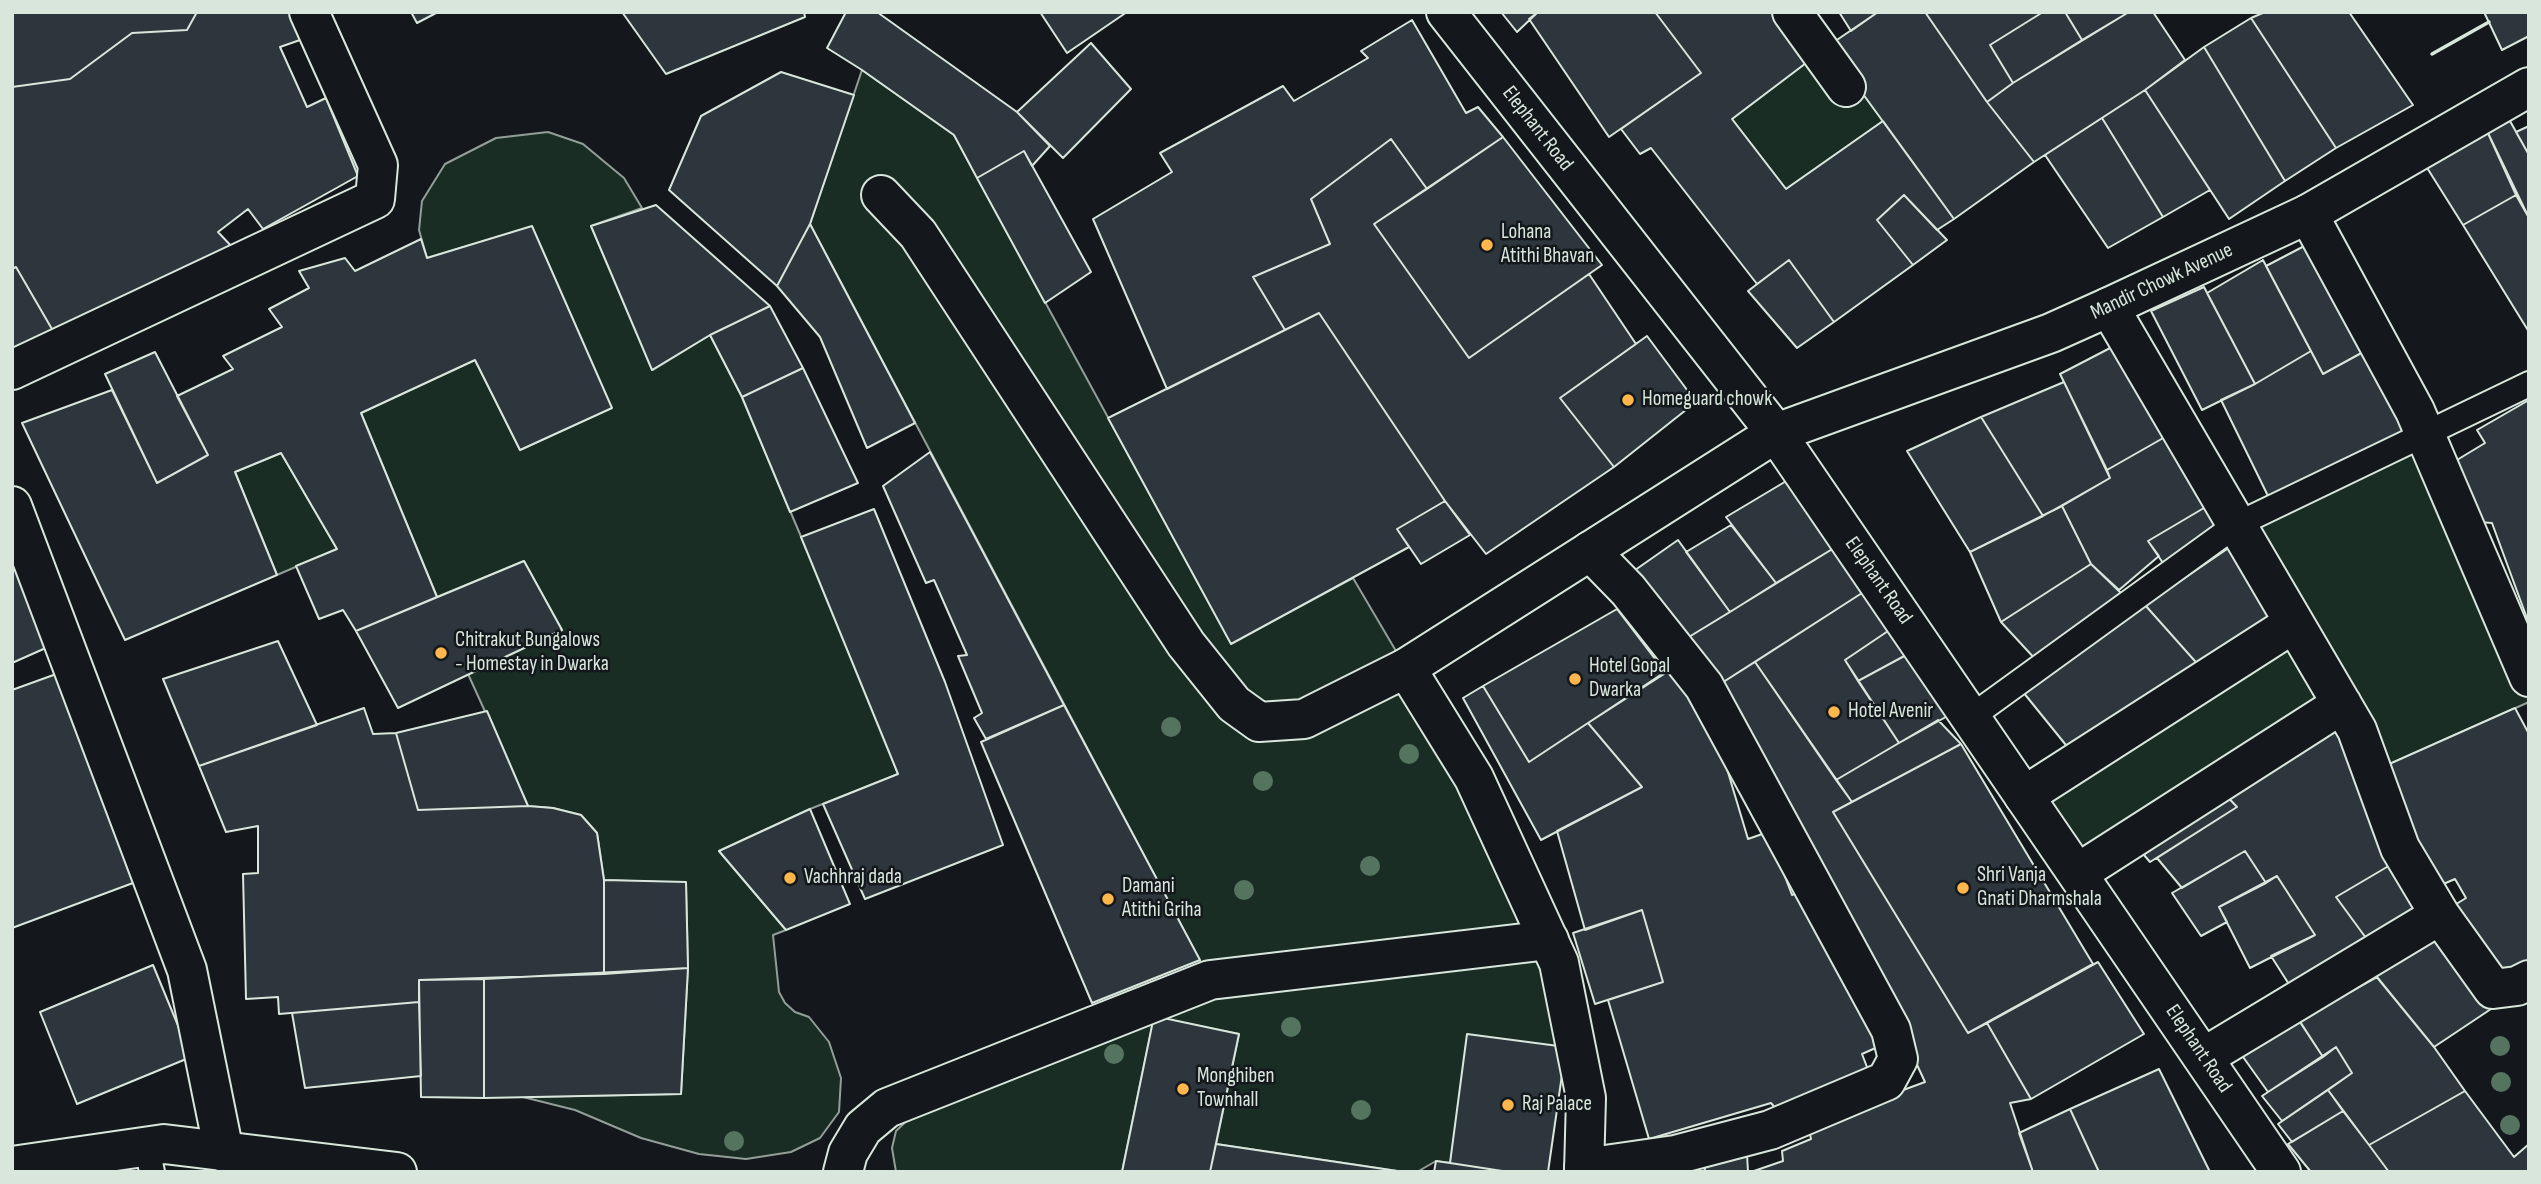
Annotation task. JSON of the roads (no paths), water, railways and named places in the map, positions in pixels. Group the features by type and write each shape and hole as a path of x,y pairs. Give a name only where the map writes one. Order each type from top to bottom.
{"street":[{"path":"12,369 375,199 379,164 309,12"},
{"name":"Elephant Road","path":"1446,12 1776,433 2281,1172"},
{"path":"1792,12 1846,87"},
{"name":"Mandir Chowk Avenue","path":"881,195 918,234 1186,643 1234,705 1259,722 1304,719 1406,668 1776,433 2051,333 2109,307 2308,214 2529,87"},
{"path":"2308,214 2415,411 2529,677"},
{"path":"2109,307 2357,730 2400,848 2440,915 2493,989 2517,986 2529,979"},
{"path":"12,506 187,970 224,1152"},
{"path":"1406,668 1474,778 1559,963 1586,1098 1584,1170 1675,1155 1770,1130 1886,1081 1898,1059 1891,1030 1704,686 1628,590 1590,551"},
{"path":"2024,796 2294,623"},
{"path":"2078,873 2342,704"},
{"path":"2204,1057 2440,915"},
{"path":"843,1172 848,1153 863,1128 887,1108 1210,980 1549,940"},
{"path":"14,1162 150,1159 164,1144 397,1172"}],"lane":[{"path":"1971,717 2236,525 2529,384"}],"place":[{"name":"Lohana Atithi Bhavan","path":"1487,245"},
{"name":"Homeguard chowk","path":"1628,400"},
{"name":"Chitrakut Bungalows - Homestay in Dwarka","path":"441,653"},
{"name":"Hotel Gopal Dwarka","path":"1575,679"},
{"name":"Hotel Avenir","path":"1834,712"},
{"name":"Vachhraj dada","path":"790,878"},
{"name":"Shri Vanja Gnati Dharmshala","path":"1963,888"},
{"name":"Damani Atithi Griha","path":"1108,899"},
{"name":"Monghiben Townhall","path":"1183,1089"},
{"name":"Raj Palace","path":"1508,1105"}]}
